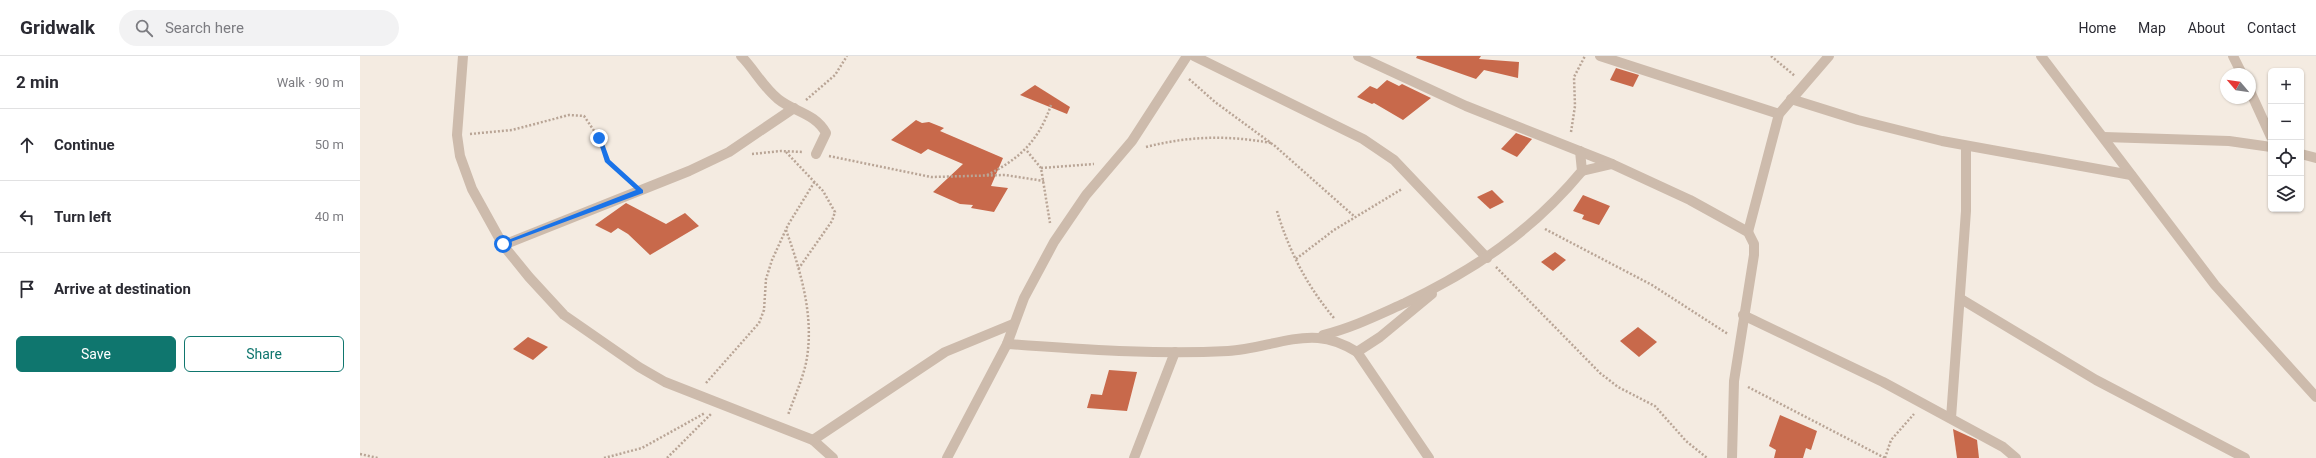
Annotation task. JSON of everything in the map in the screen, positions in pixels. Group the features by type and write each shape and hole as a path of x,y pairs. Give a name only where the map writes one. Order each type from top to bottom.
{"street":[{"path":"463,56 462,87 457,135 460,156 472,189 503,244 529,277 564,315 639,367 666,382 784,427 813,440 833,458"},
{"path":"740,56 779,100 824,127 826,133 816,154"},
{"path":"1194,56 1363,139 1394,160 1487,258"},
{"path":"1358,56 1474,109 1612,164 1690,200 1748,232 1754,244 1754,255 1743,315 1734,379 1731,414 1732,458"},
{"path":"1600,56 1780,114"},
{"path":"1748,232 1780,114 1791,99 1806,85 1829,56"},
{"path":"2030,56 2042,57 2104,137 2215,286 2316,397"},
{"path":"2233,56 2239,68"},
{"path":"948,458 1007,344 1013,324 1024,298 1054,242 1086,195 1122,153 1181,61"},
{"path":"1791,99 1858,120 1942,142 2131,175"},
{"path":"2256,104 2268,130"},
{"path":"503,244 641,191 730,152 794,108"},
{"path":"2104,137 2229,141 2268,147"},
{"path":"1951,418 1961,299 1966,211 1966,146"},
{"path":"1580,151 1582,171"},
{"path":"2304,155 2316,158"},
{"path":"1007,344 1175,352 1239,350 1345,330 1441,286 1502,249 1554,206 1582,171 1612,164"},
{"path":"1357,352 1380,337 1441,286"},
{"path":"1961,299 2096,380 2245,458"},
{"path":"1743,315 1923,403 2003,447 2016,458"},
{"path":"813,440 945,352 1013,324"},
{"path":"1316,336 1332,338 1349,344 1357,352 1429,458"},
{"path":"1134,458 1175,352"}],"path":[{"path":"794,108 832,79 843,67 847,56"},
{"path":"1568,147 1575,106 1574,77 1585,56"},
{"path":"1771,56 1806,85"},
{"path":"1181,61 1197,89 1273,144 1355,217"},
{"path":"985,176 1006,167 1027,151 1046,123 1052,105"},
{"path":"457,135 512,130 570,115 584,116 599,138 607,161 641,191"},
{"path":"1122,153 1162,142 1214,135 1231,136 1273,144"},
{"path":"730,152 747,155 786,151 816,154 856,160 931,177 1021,176 1044,181"},
{"path":"786,151 815,181 835,212 832,221 799,268"},
{"path":"1027,151 1041,168 1054,242"},
{"path":"1041,168 1087,166 1098,162"},
{"path":"696,394 759,323 765,311 764,287 768,271 786,229 815,181"},
{"path":"1296,259 1314,242 1416,182"},
{"path":"1277,211 1284,236 1309,287 1322,306 1345,330"},
{"path":"1534,223 1652,285 1739,341"},
{"path":"784,427 806,362 808,334 799,268 786,229"},
{"path":"1487,258 1600,373 1618,387 1655,406 1686,442 1707,458"},
{"path":"1734,379 1885,458 1891,440 1923,403"},
{"path":"604,458 642,448 722,404"},
{"path":"667,458 722,404"},
{"path":"360,454 378,458"}],"building":[{"path":"1417,56 1481,56 1479,59 1519,62 1518,78 1484,70 1476,79 1416,58"},
{"path":"1616,68 1639,75 1633,87 1610,80"},
{"path":"1387,80 1399,86 1402,84 1431,98 1403,120 1374,103 1372,104 1357,97 1370,86 1377,89"},
{"path":"1035,85 1070,107 1067,114 1020,95"},
{"path":"916,120 922,123 929,122 944,128 940,131 1003,158 991,186 1008,188 994,212 971,208 973,205 960,204 933,192 963,164 928,149 921,154 891,140"},
{"path":"1516,133 1532,139 1517,157 1501,149"},
{"path":"1492,190 1504,202 1490,209 1477,197"},
{"path":"1583,195 1610,206 1599,225 1582,219 1584,215 1573,211"},
{"path":"626,203 666,224 685,213 699,226 650,255 628,234 618,228 611,233 595,225"},
{"path":"1555,252 1566,260 1553,271 1541,262"},
{"path":"1638,327 1657,342 1639,357 1620,341"},
{"path":"528,337 548,347 533,360 513,349"},
{"path":"1109,370 1137,372 1127,411 1087,408 1091,394 1102,395"},
{"path":"1780,415 1817,431 1811,450 1806,448 1803,458 1774,458 1776,450 1769,446"},
{"path":"1953,429 1977,440 1979,458 1957,458"}],"route":[{"path":"503,244 641,191 607,161 599,138"}]}
